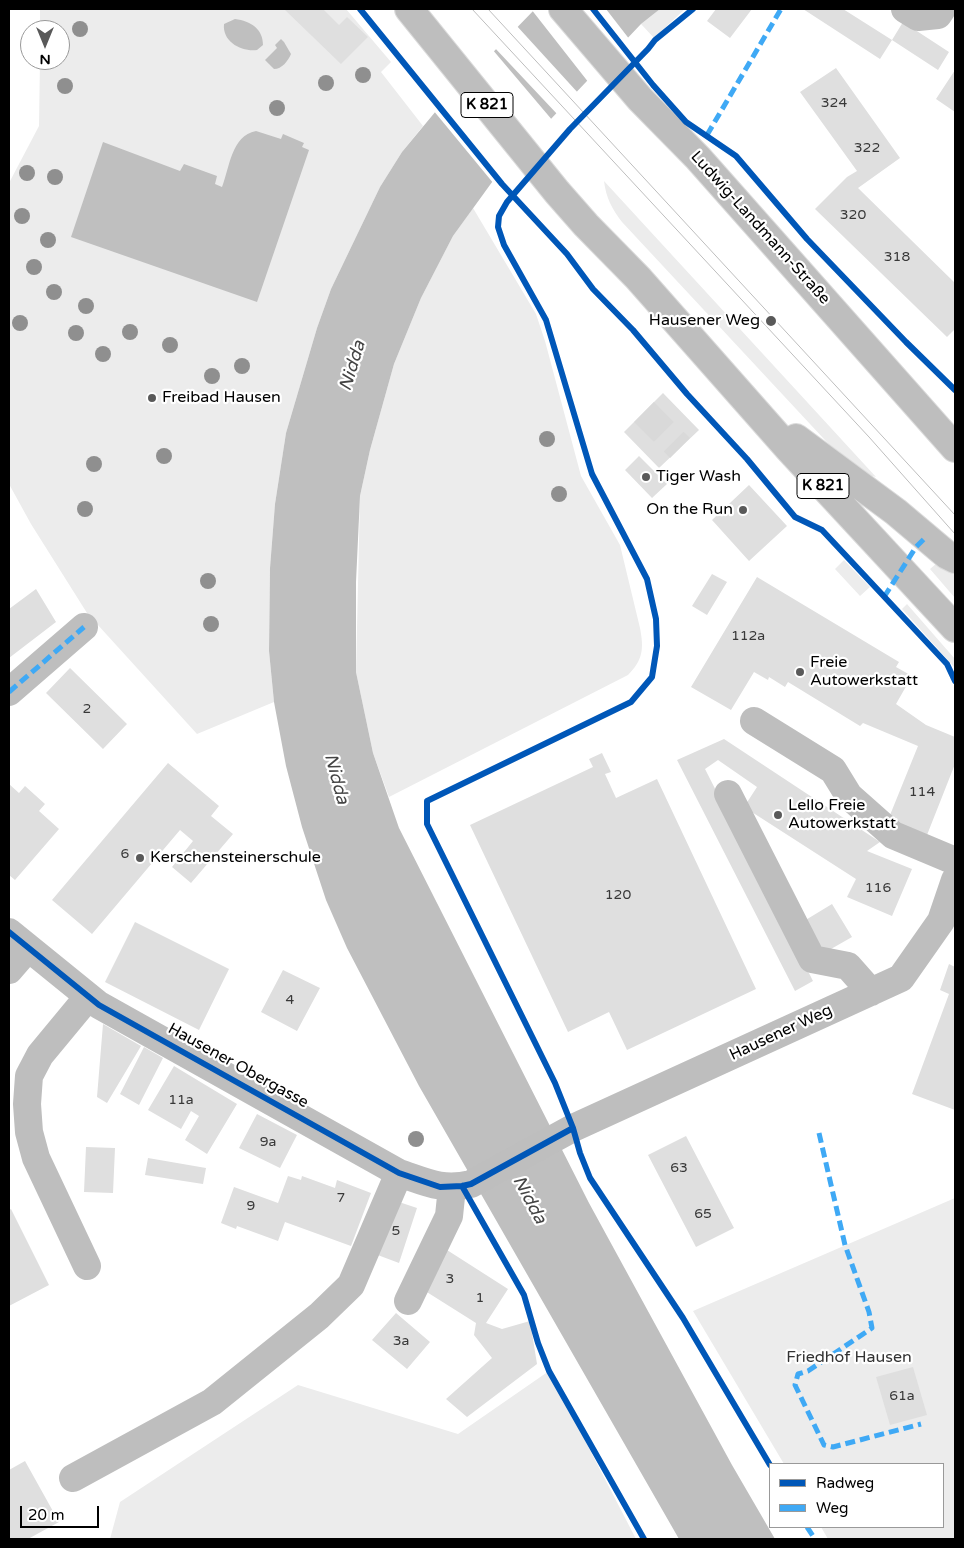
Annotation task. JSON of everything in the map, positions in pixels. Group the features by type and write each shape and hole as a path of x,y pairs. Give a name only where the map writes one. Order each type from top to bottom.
{"main road":[{"name":"Ludwig-Landmann-Straße","path":"563,9 640,99 698,158 955,448"},
{"path":"905,9 918,17 938,16 942,9"},
{"name":"K 821","path":"413,13 586,226 638,278 747,402 955,628"},
{"path":"747,402 896,512 947,555 955,559"},
{"path":"9,692 84,627"},
{"path":"754,721 832,770 849,796 893,835 955,861"},
{"path":"728,794 812,959 848,966 871,992"},
{"name":"Hausener Weg","path":"462,1185 559,1136 901,978 940,921 955,880"},
{"path":"9,970 18,940"},
{"name":"Hausener Obergasse","path":"18,940 99,1006 399,1173 440,1187 462,1185"},
{"path":"87,1266 36,1158 29,1132 27,1104 19,1078 88,997"},
{"path":"73,1478 212,1402 319,1316 350,1285 399,1173"},
{"path":"408,1301 462,1185"}],"green space":[{"name":"Freibad Hausen","path":"40,9 346,9 391,62 381,72 423,126 402,152 380,187 331,289 317,328 286,433 275,504 270,568 269,651 274,702 197,734 87,613 31,524 9,484 9,183 39,126 40,70 70,70 70,20 40,20"},
{"path":"660,9 685,9 654,38 641,24"},
{"path":"604,181 876,477 861,473 837,453 622,222 610,203"},
{"path":"473,208 536,314 581,476 620,545 640,628 642,648 637,664 628,675 389,797 373,753 356,672 360,496 370,450 394,364 421,298 453,236"},
{"path":"844,560 870,587 860,596 835,569"},
{"path":"937,563 955,573 955,598 930,569"},
{"path":"907,604 955,659 955,668 902,609"},
{"name":"Friedhof Hausen","path":"955,1198 955,1539 828,1539 822,1528 944,1528 944,1463 783,1463 693,1311"},
{"path":"549,1371 636,1539 110,1539 120,1502 298,1385 458,1434"}],"water":[{"name":"Nidda","path":"535,9 660,9 641,24 495,178 453,236 421,298 394,364 370,450 360,496 356,582 356,672 373,753 399,828 589,1203 732,1465 775,1539 679,1539 419,1086 347,948 326,900 302,827 286,766 274,702 269,651 270,568 275,504 286,433 317,328 331,289 380,187 402,152 436,111"},
{"path":"235,19 255,27 261,34 263,45 257,50 251,50 239,47 230,41 226,36 224,24"},
{"path":"281,39 291,54 280,68 274,69 265,60 277,48 275,45"},
{"path":"256,131 281,139 283,134 304,143 302,147 309,150 257,302 71,237 103,142 180,171 184,164 217,176 215,184 222,187 236,146 241,139"}],"pier":[{"path":"531,9 606,9 630,40 589,83"},
{"path":"516,25 579,94 558,115 494,47"},
{"path":"492,49 553,121 494,184 433,110"}],"building":[{"path":"284,9 323,9 339,25 347,17 368,37 341,64"},
{"path":"716,9 752,9 730,38 707,21"},
{"path":"803,9 843,9 892,40 880,59"},
{"path":"903,22 949,52 938,70 892,40"},
{"path":"836,68 900,158 858,188 955,283 955,329 947,337 815,209 847,177 857,171 800,92"},
{"path":"955,70 955,112 936,99"},
{"path":"663,393 699,430 659,468 624,432"},
{"name":"Tiger Wash","path":"639,456 667,484 652,498 625,470"},
{"path":"749,485 787,526 749,561 712,520"},
{"path":"712,574 727,582 707,615 692,606"},
{"path":"757,577 899,662 896,667 912,676 896,704 926,725 955,737 955,764 927,835 888,820 918,746 863,723 860,726 788,682 785,687 769,677 768,680 754,672 731,710 691,687"},
{"path":"36,589 56,622 9,658 9,609"},
{"path":"70,668 127,724 103,749 46,693"},
{"path":"724,739 880,842 867,851 912,869 892,916 847,897 856,879 744,807 757,787 718,760 705,769 813,981 795,991 677,760"},
{"path":"602,753 611,772 605,774 616,798 657,779 756,989 627,1050 609,1012 568,1032 470,825 593,767 589,759"},
{"path":"168,763 219,806 211,816 233,834 191,883 172,867 193,841 180,830 92,934 52,900"},
{"path":"9,784 19,793 25,786 45,804 39,811 59,829 15,880 9,875"},
{"path":"832,904 852,937 824,953 804,921"},
{"path":"135,922 229,969 199,1030 105,982"},
{"path":"949,964 955,967 955,1110 912,1094 949,994 940,990"},
{"path":"283,970 320,988 297,1031 261,1012"},
{"path":"103,1024 141,1046 107,1103 97,1097"},
{"path":"144,1047 163,1058 139,1105 120,1094"},
{"path":"174,1066 237,1104 207,1154 185,1140 199,1116 191,1111 181,1129 148,1110"},
{"path":"257,1114 297,1135 280,1168 239,1148"},
{"path":"686,1136 734,1228 696,1247 648,1155"},
{"path":"86,1147 115,1148 113,1193 84,1192"},
{"path":"148,1158 206,1168 203,1184 145,1175"},
{"path":"288,1176 301,1180 302,1176 335,1188 337,1180 371,1193 351,1246 285,1222 278,1241 237,1226 236,1229 221,1223 234,1187 278,1203"},
{"path":"393,1200 417,1208 399,1263 375,1254"},
{"path":"11,1209 49,1285 9,1306 9,1210"},
{"path":"447,1250 508,1289 486,1323 502,1329 530,1321 537,1364 467,1417 446,1399 492,1358 474,1335 476,1323 422,1289"},
{"path":"396,1313 430,1342 407,1369 372,1340"},
{"path":"913,1367 927,1415 890,1425 876,1377"},
{"path":"25,1461 59,1522 28,1539 9,1539 9,1470"}],"tunnel":[{"path":"644,412 680,448"}],"tram line":[{"path":"472,9 869,437 955,534"},
{"path":"488,9 955,515"}],"marked path":[{"path":"707,135 781,9"},
{"path":"884,597 916,547 926,537"},
{"path":"9,692 84,627"},
{"path":"819,1133 845,1245 869,1312 872,1328 808,1371 798,1374 795,1385 824,1445 833,1447 921,1424"},
{"path":"808,1528 815,1539"}],"cycle path":[{"path":"360,9 502,184 567,254 593,289 633,330 687,394 747,459 795,517 822,530 947,664 955,681"},
{"path":"593,9 653,85 686,122 736,156 807,239 955,390"},
{"path":"693,9 655,40 570,129 507,202 499,216 498,227 504,245 546,320 592,474 647,579 656,619 657,646 652,677 631,702 427,801 427,824 555,1083 590,1178 683,1318 769,1463"},
{"path":"9,932 99,1005 399,1173 440,1187 471,1184 573,1128"},
{"path":"462,1186 524,1295 538,1343 549,1371 644,1539"}],"place":[{"name":"Hausener Weg","path":"771,321"},
{"name":"Freibad Hausen","path":"152,398"},
{"name":"Tiger Wash","path":"646,477"},
{"name":"On the Run","path":"743,510"},
{"name":"Freie Autowerkstatt","path":"800,672"},
{"name":"Lello Freie Autowerkstatt","path":"778,815"},
{"name":"Kerschensteinerschule","path":"140,858"}]}
